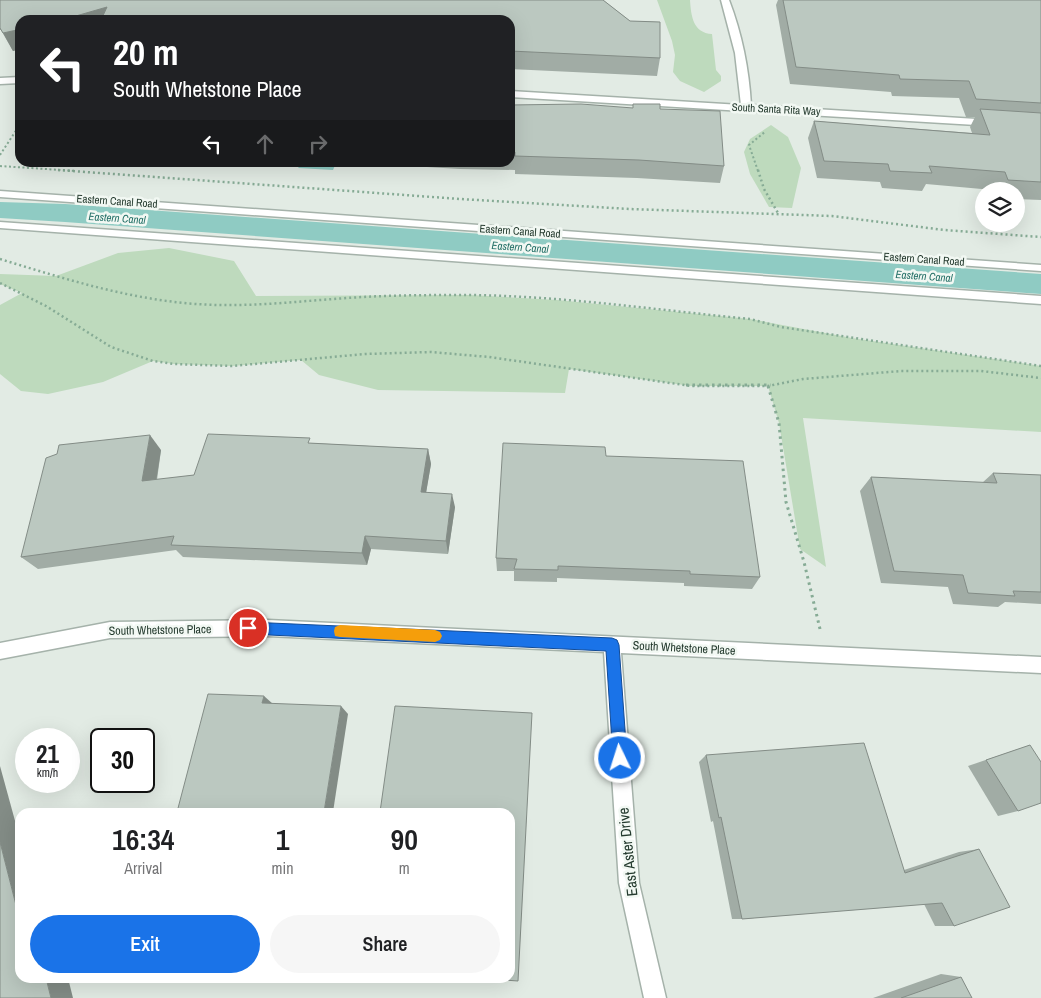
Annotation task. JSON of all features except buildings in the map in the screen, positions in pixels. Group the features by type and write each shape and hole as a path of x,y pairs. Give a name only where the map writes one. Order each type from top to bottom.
{"street":[{"path":"725,0 730,13 745,91 746,107"},
{"path":"0,81 15,80"},
{"name":"South Santa Rita Way","path":"515,94 1002,123"},
{"name":"South Whetstone Place","path":"0,651 110,630 278,628 1041,665"},
{"name":"East Aster Drive","path":"612,645 628,883 655,998"}],"lane":[{"name":"Eastern Canal Road","path":"0,194 1041,268"},
{"path":"0,225 1041,300"}],"path":[{"path":"768,129 749,145 764,189 778,214"},
{"path":"0,155 15,132"},
{"path":"0,166 460,199 630,209 857,218 944,230 1041,237"},
{"path":"0,259 124,294 187,303 243,306 363,297 470,295 544,298 750,319 790,328 1041,366"},
{"path":"0,283 46,306 111,347 152,361 174,364 232,366 365,354 431,352 489,357 691,386 768,386 803,379 901,371 981,372 1041,378"},
{"path":"768,386 779,423 786,502 804,562 825,655"}],"green space":[{"path":"657,0 690,0 694,23 701,31 712,34 716,70 721,76 721,81 704,92 680,81 673,72 675,55 672,41"},
{"path":"771,125 788,137 801,168 792,208 769,207 750,174 744,152 750,139"},
{"path":"169,248 234,261 256,296 470,295 557,300 750,319 852,338 1041,366 1041,432 803,418 826,567 800,549 779,423 768,386 691,386 569,369 565,393 378,390 319,375 301,360 232,366 174,364 153,361 103,382 48,394 21,391 0,374 0,305 22,293 0,284 0,274 56,276 118,253"}],"water":[{"path":"299,167 334,167 333,170"}],"waterway":[{"name":"Eastern Canal","path":"0,210 65,213 1041,284"}],"slow traffic":[{"path":"340,631 435,636"}],"route":[{"path":"248,628 612,645 620,758"}]}
